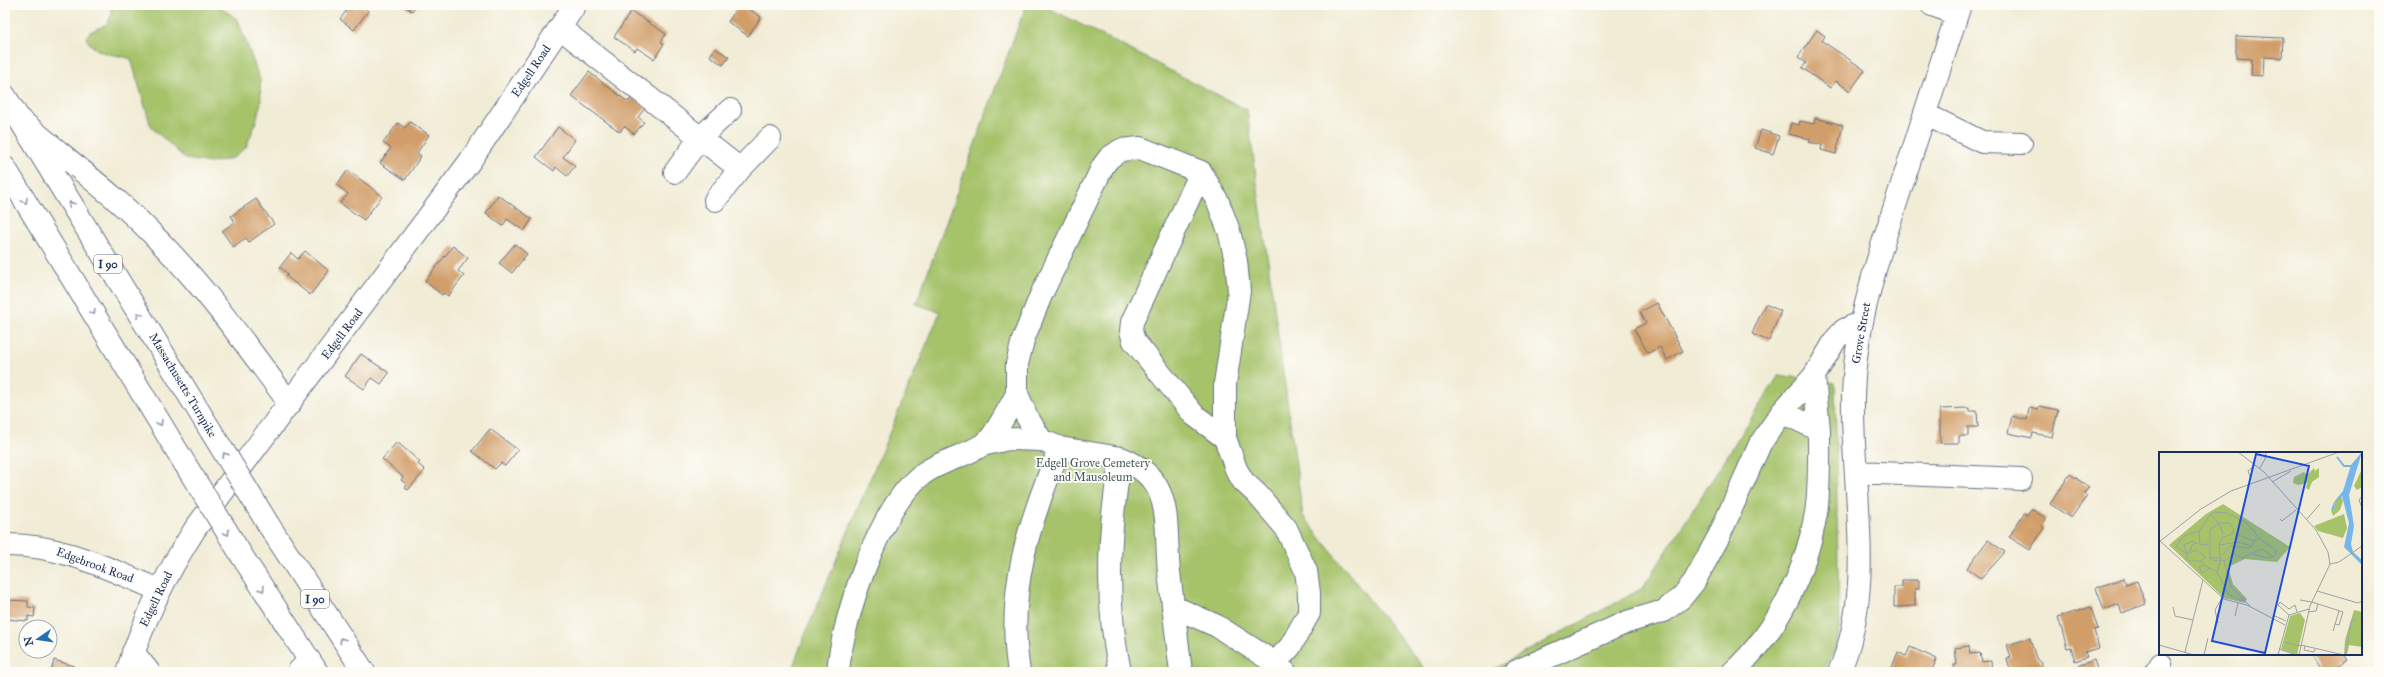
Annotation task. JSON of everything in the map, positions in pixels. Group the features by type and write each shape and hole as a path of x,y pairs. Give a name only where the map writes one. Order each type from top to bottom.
{"main road":[{"name":"Edgell Road","path":"130,662 159,590 195,529 290,404 470,161 575,5"},
{"path":"1932,5 1958,10"},
{"name":"Grove Street","path":"1839,672 1852,638 1858,594 1853,397 1856,352 1862,322 1882,246 1958,10"},
{"path":"560,28 740,169"},
{"name":"Massachusetts Turnpike","path":"5,96 268,524 364,672"},
{"path":"675,172 700,138 730,110"},
{"path":"1925,114 1982,142 2021,144"},
{"path":"19,119 114,199 160,242 198,282 290,404"},
{"path":"714,200 740,169 770,138"},
{"path":"1050,444 1027,417 1017,394 1017,364 1022,340 1041,295 1103,166 1108,158 1121,150 1140,148 1201,172 1218,202 1229,231 1236,261 1239,291 1225,384 1225,438 1236,469 1243,481 1257,494 1286,528 1306,571 1309,613 1280,667 1217,626 1174,608"},
{"path":"5,168 242,556 308,668"},
{"path":"1201,172 1132,322 1131,331 1134,341 1194,415 1225,438"},
{"path":"1515,672 1626,622 1664,611 1681,598 1694,582 1719,536 1760,444 1782,412 1814,376 1844,330 1853,324 1862,322"},
{"path":"1733,672 1763,641 1784,607 1801,567 1816,513 1818,430 1814,376"},
{"path":"986,444 1017,394"},
{"path":"1782,412 1818,430"},
{"path":"838,672 859,582 870,553 887,520 904,494 924,473 950,458 986,444 1008,439 1050,444 1121,458 1143,468 1157,485 1168,519 1169,570 1180,672"},
{"path":"1019,672 1014,641 1014,617 1024,550 1050,444"},
{"path":"1120,672 1114,645 1110,543 1121,458"},
{"path":"1856,472 2021,479"},
{"name":"Edgebrook Road","path":"5,545 33,546 56,550 80,557 159,590"},
{"path":"130,662 149,672"}],"green space":[{"path":"109,5 217,5 238,20 260,80 261,102 255,125 246,147 233,158 210,163 186,159 151,127 131,59 99,51 94,48 86,37 90,32 107,24 112,14"},
{"name":"Edgell Grove Cemetery and Mausoleum","path":"1026,5 1043,5 1247,110 1303,516 1427,672 791,672 804,637 940,312 916,304"},
{"path":"1779,375 1835,383 1839,628 1837,644 1823,672 1489,672 1643,588"}],"building":[{"path":"351,5 361,5 368,11 354,30 340,19"},
{"path":"403,5 417,5 412,11"},
{"path":"739,5 744,5 761,17 748,36 728,22"},
{"path":"631,11 666,34 661,42 664,44 654,59 637,48 635,51 614,37"},
{"path":"1817,30 1825,36 1822,41 1865,70 1850,91 1836,81 1830,88 1802,68 1806,63 1798,57"},
{"path":"2236,36 2283,38 2282,58 2264,57 2263,76 2251,75 2252,59 2236,58"},
{"path":"715,48 729,57 723,65 710,56"},
{"path":"589,72 628,102 632,97 646,107 638,117 644,122 634,134 624,126 620,132 571,96"},
{"path":"1815,118 1843,125 1836,154 1821,150 1822,145 1809,142 1810,139 1788,134 1791,123 1799,125 1800,121 1814,124"},
{"path":"410,122 429,135 417,153 421,156 405,180 380,163 391,148 383,143 398,123 405,128"},
{"path":"558,127 575,140 563,157 575,166 567,176 556,167 554,171 536,157"},
{"path":"1761,130 1779,136 1773,154 1755,148"},
{"path":"348,170 382,196 364,220 340,203 348,194 337,185"},
{"path":"498,195 532,219 524,231 507,219 503,226 486,213"},
{"path":"256,199 274,224 249,242 246,238 233,247 222,231 235,222 231,216"},
{"path":"515,244 527,254 512,273 499,263"},
{"path":"453,246 468,258 458,271 464,276 448,296 444,293 442,295 425,281"},
{"path":"305,251 329,271 310,295 286,276 288,274 280,267 291,253 298,259"},
{"path":"1657,303 1683,351 1667,360 1660,347 1648,353 1634,329 1646,323 1640,312"},
{"path":"1765,304 1781,311 1769,341 1752,334"},
{"path":"361,354 389,373 381,384 372,378 364,389 345,376"},
{"path":"2039,406 2058,410 2052,437 2033,433 2032,438 2008,433 2012,416 2027,420 2029,408 2038,410"},
{"path":"1969,408 1969,411 1977,411 1978,427 1968,427 1968,436 1959,436 1959,443 1940,443 1940,409"},
{"path":"490,429 518,450 505,466 501,463 495,469 472,451"},
{"path":"397,442 420,462 418,464 425,470 408,490 405,488 407,485 401,480 403,477 382,459"},
{"path":"2070,474 2089,487 2084,494 2087,496 2071,518 2050,504"},
{"path":"2031,509 2046,518 2042,526 2044,528 2030,550 2009,537 2024,513 2027,515"},
{"path":"1988,540 2005,552 1981,579 1967,568"},
{"path":"2124,578 2126,585 2137,581 2146,604 2122,613 2119,604 2104,610 2096,588"},
{"path":"1902,580 1919,580 1919,589 1915,589 1915,606 1894,607 1894,587 1902,587"},
{"path":"5,600 28,601 28,607 35,608 34,617 28,616 28,619 18,620 6,619 5,624"},
{"path":"2091,607 2098,629 2094,630 2099,648 2085,652 2087,657 2075,661 2071,647 2067,648 2058,617"},
{"path":"2030,638 2036,658 2042,663 2041,672 2011,672 2007,659 2011,657 2007,645"},
{"path":"1969,646 1970,654 1980,653 1982,662 1991,661 1992,672 1955,672 1954,665 1957,665 1955,648"},
{"path":"1910,647 1937,659 1931,672 1890,672 1898,652 1906,656"},
{"path":"2312,655 2346,655 2349,659 2339,665 2342,669 2337,672 2322,672"},
{"path":"54,660 74,666 72,672 51,672"},
{"path":"2094,660 2098,672 2080,672 2077,666"}]}
